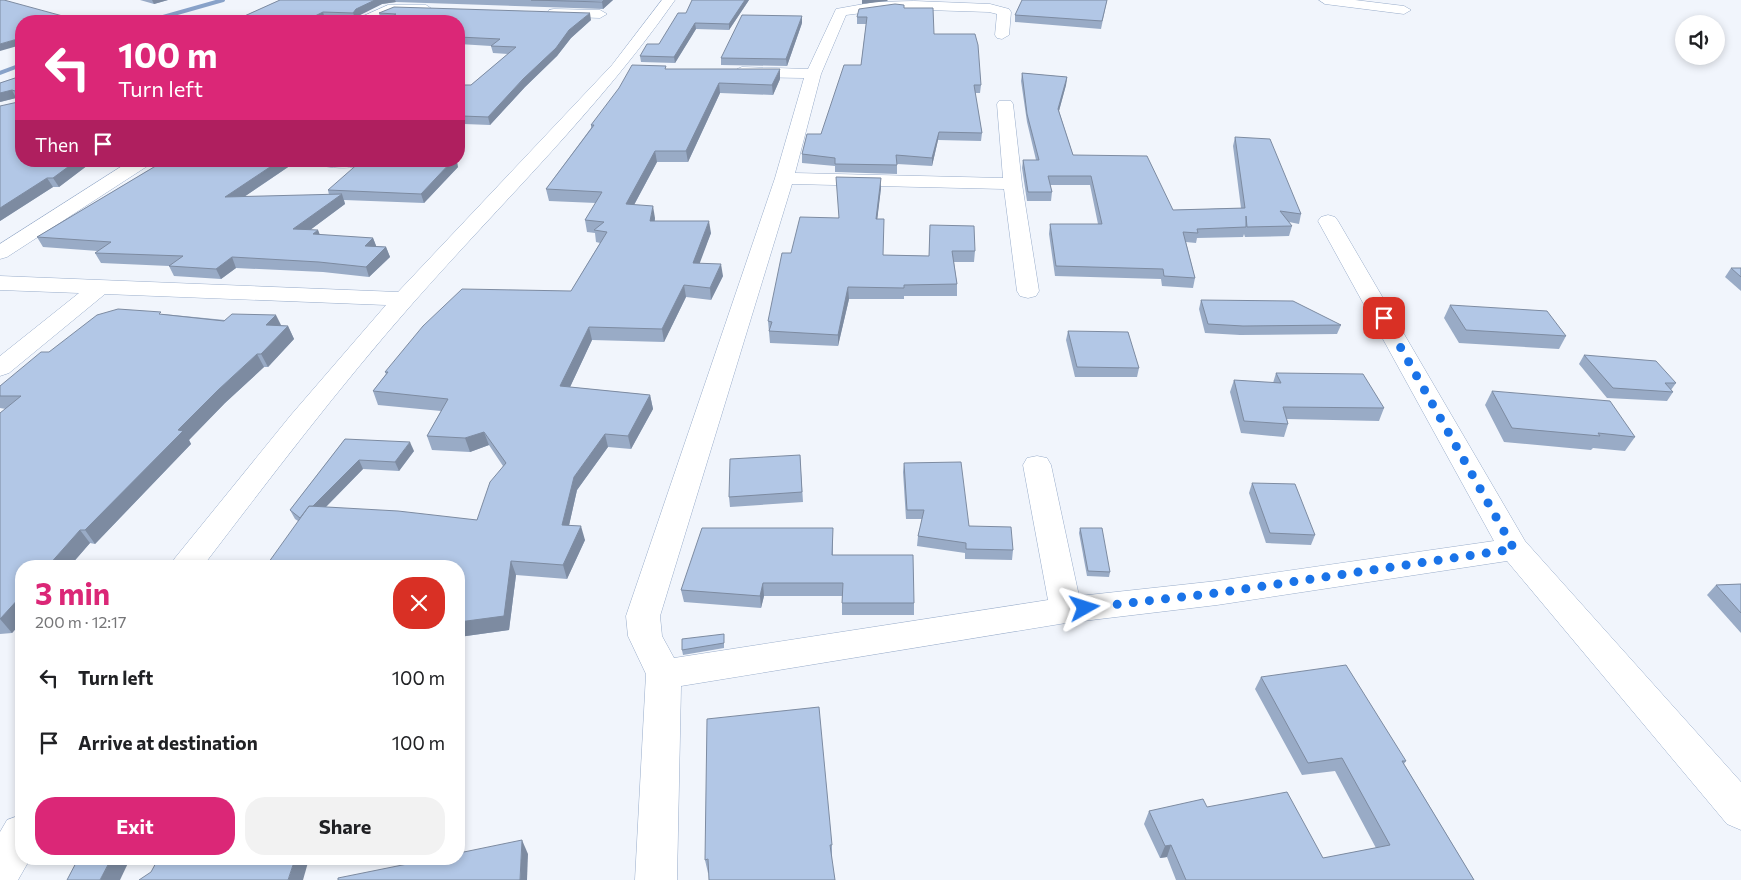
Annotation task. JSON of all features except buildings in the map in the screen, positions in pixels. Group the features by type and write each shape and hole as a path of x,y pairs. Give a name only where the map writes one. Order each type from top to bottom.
{"street":[{"path":"191,560 300,421 404,299 617,68 669,0"},
{"path":"1325,0 1404,10"},
{"path":"656,880 664,674 645,636 643,616 784,178 813,74 841,12 878,2 990,8 1004,12 1002,35"},
{"path":"376,15 388,9 441,10"},
{"path":"543,13 600,14"},
{"path":"617,68 637,69"},
{"path":"725,72 813,74"},
{"path":"1005,104 1012,184 1028,291"},
{"path":"0,252 134,167"},
{"path":"784,178 1012,184"},
{"path":"1328,221 1514,549 1741,811"},
{"path":"0,283 404,299"},
{"path":"0,368 100,287"},
{"path":"1037,465 1066,610"},
{"path":"664,674 1066,610 1217,593 1514,549"},
{"path":"0,872 15,845"}],"waterway":[{"path":"170,15 223,0"},
{"path":"0,73 15,67"}],"route":[{"path":"1085,608 1217,593 1514,549 1384,318"}]}
